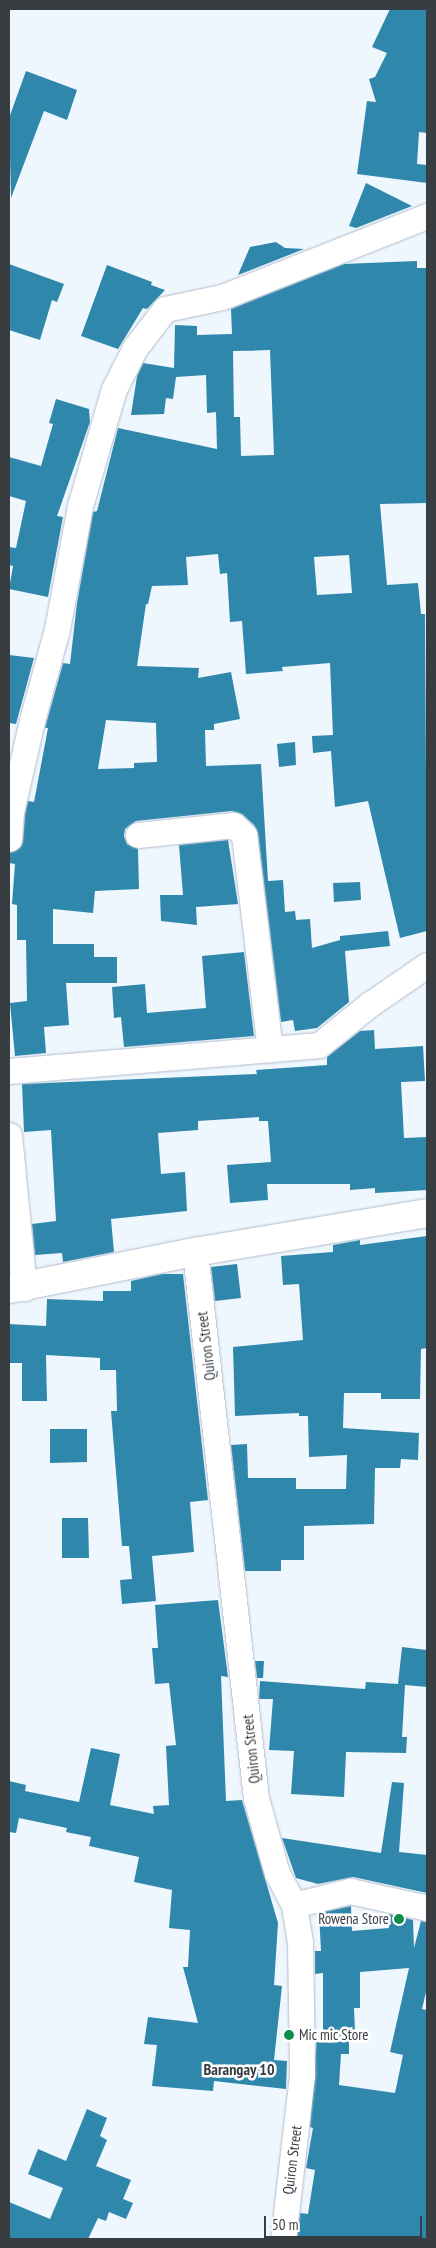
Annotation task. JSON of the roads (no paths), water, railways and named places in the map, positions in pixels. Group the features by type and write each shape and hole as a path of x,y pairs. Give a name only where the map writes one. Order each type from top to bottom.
{"street":[{"path":"9,839 11,812 30,729 57,629 80,506 114,389 135,348 165,310 222,297 427,216"},
{"path":"138,835 233,825 244,835 270,1049"},
{"path":"9,1071 320,1045 370,1004 427,965"},
{"path":"9,1135 16,1288 195,1252 427,1213"},
{"name":"Quiron Street","path":"195,1252 256,1798 277,1873 294,1905 300,1941 302,2074 283,2239"},
{"path":"294,1905 350,1891 427,1908"}],"place":[{"name":"Rowena Store","path":"399,1919"},
{"name":"Mic mic Store","path":"289,2035"}],"district":[{"name":"Barangay 10","path":"239,2069"}]}
